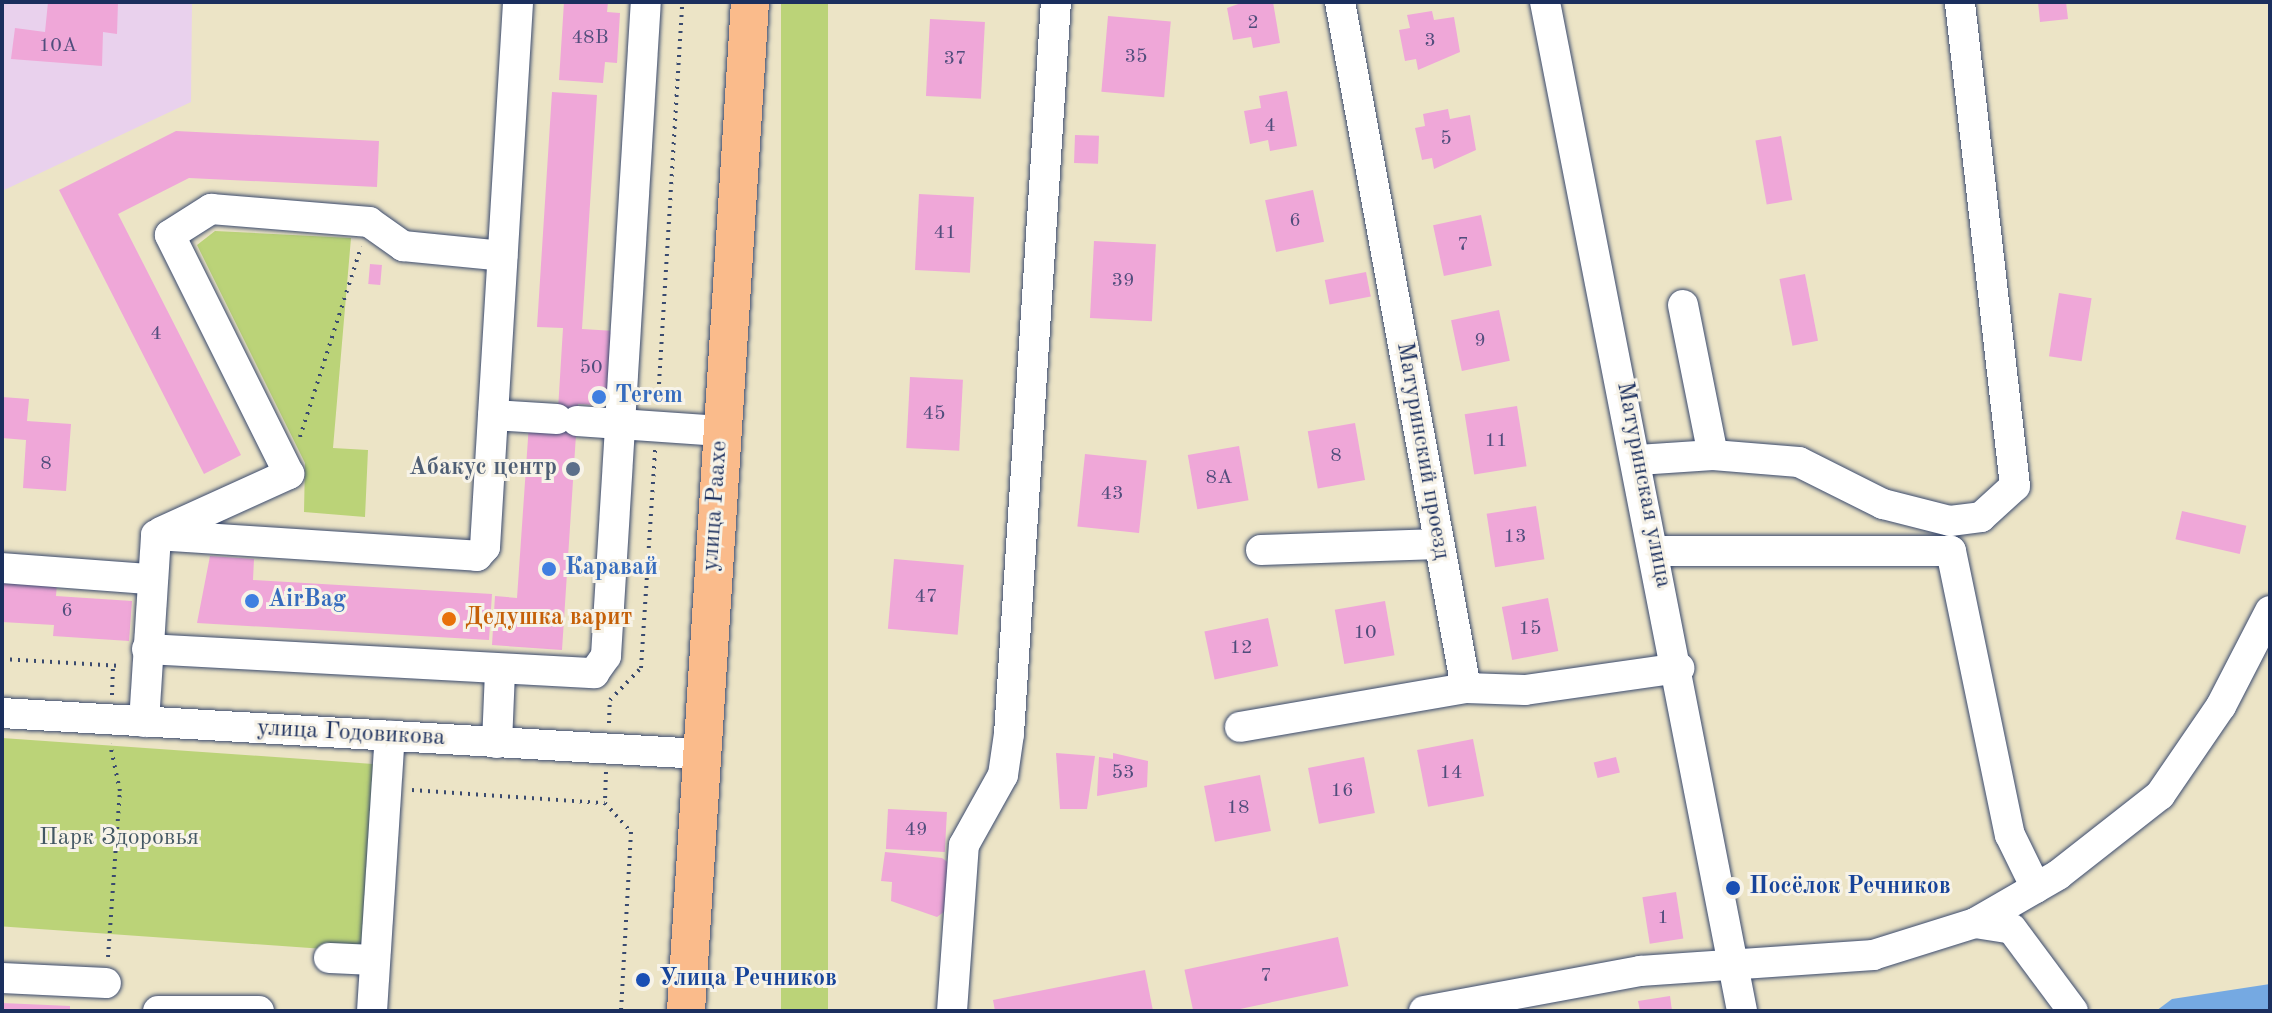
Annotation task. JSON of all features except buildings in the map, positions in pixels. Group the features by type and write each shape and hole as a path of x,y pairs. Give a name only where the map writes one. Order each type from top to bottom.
{"main road":[{"name":"улица Раахе","path":"686,1011 720,431 750,2"}],"street":[{"path":"156,535 477,556 485,547 518,2"},
{"path":"147,658 584,677 606,656 646,2"},
{"path":"952,1011 964,845 1003,775 1009,734 1056,2"},
{"name":"Матуринский проезд","path":"1340,2 1466,688"},
{"name":"Матуринская улица","path":"1545,2 1738,968 1742,1011"},
{"path":"1638,460 1713,455 1799,462 1883,504 1950,521 2000,507 2015,486 2018,462 1960,2"},
{"path":"156,535 289,474 170,235 211,209 369,222 403,246 503,256"},
{"path":"1683,305 1713,455"},
{"path":"493,415 720,431"},
{"path":"144,722 150,579 156,535"},
{"path":"1261,550 1439,544"},
{"path":"1656,551 1951,551 2010,835 2036,888"},
{"path":"2,568 150,579"},
{"path":"1424,1011 1640,971 1738,968 1873,955 1975,923 2036,888 2160,795 2221,706 2270,611"},
{"path":"1240,727 1466,688 1525,690 1679,668"},
{"path":"497,743 500,671"},
{"name":"улица Годовикова","path":"2,713 700,754"},
{"path":"372,1011 390,736"},
{"path":"1975,923 2012,929 2073,1011"},
{"path":"329,958 375,960"},
{"path":"2,978 106,983"},
{"path":"158,1011 259,1011"}],"path":[{"path":"289,474 369,222"},
{"path":"2,659 147,658"},
{"path":"106,983 120,791 109,742"},
{"path":"386,789 605,803"},
{"path":"621,1011 631,832"}],"shaded area":[{"path":"2,2 192,2 191,102 2,191"}],"green space":[{"path":"781,2 828,2 828,1011 781,1011"},
{"path":"215,231 351,238 333,448 368,450 365,517 304,512 305,463 197,245"},
{"name":"Парк Здоровья","path":"2,738 387,765 374,952 2,926"}],"water":[{"path":"2270,984 2270,1011 2156,1011 2172,999"}],"place":[{"name":"Terem","path":"599,397"},
{"name":"Абакус центр","path":"573,469"},
{"name":"Каравай","path":"549,569"},
{"name":"AirBag","path":"252,601"},
{"name":"Дедушка варит","path":"449,619"},
{"name":"Посёлок Речников","path":"1733,888"},
{"name":"Улица Речников","path":"643,980"}]}
